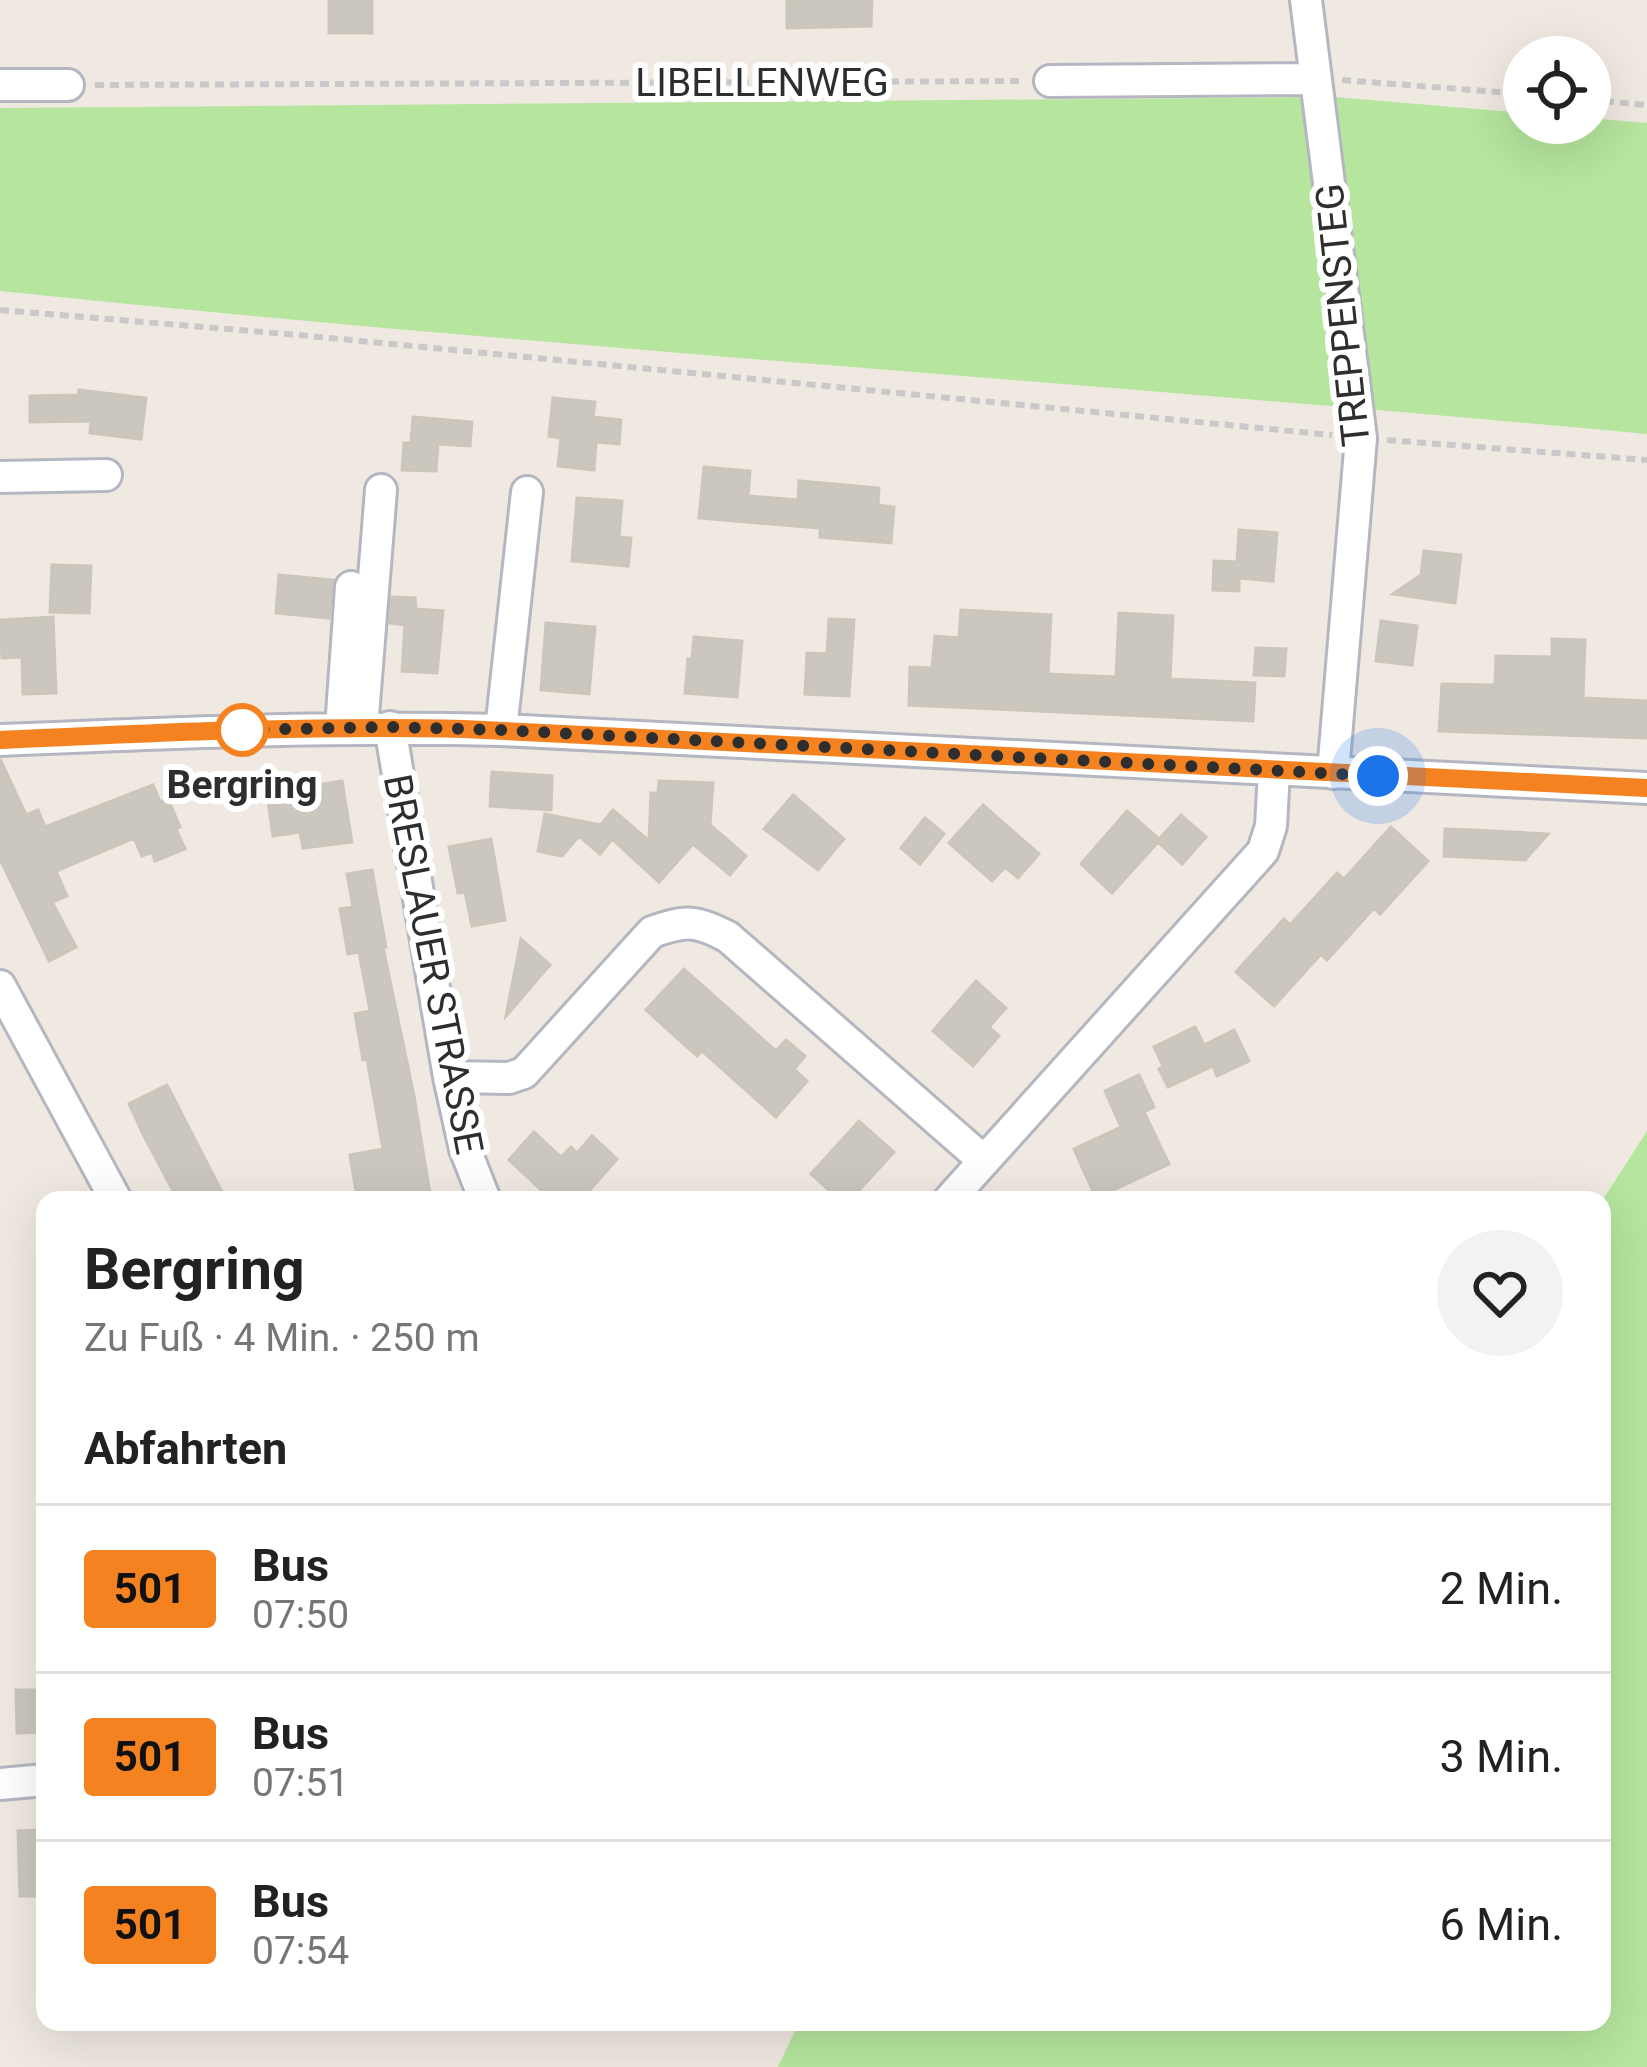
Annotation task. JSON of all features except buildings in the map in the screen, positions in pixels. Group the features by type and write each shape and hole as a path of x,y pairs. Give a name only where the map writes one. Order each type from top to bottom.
{"street":[{"name":"TREPPENSTEG","path":"1306,0 1361,438 1333,773"},
{"path":"1050,81 1315,80"},
{"path":"0,85 68,85"},
{"path":"0,477 106,475"},
{"path":"364,728 381,490"},
{"path":"501,730 527,492"},
{"path":"351,587 364,728"},
{"path":"0,740 364,728 501,730 1647,788"},
{"name":"BRESLAUER STRASSE","path":"364,728 465,1149 481,1191"},
{"path":"957,1191 1262,851 1271,826 1274,771"},
{"path":"449,1077 508,1078 524,1072 652,932 679,922 702,923 728,937 984,1161"},
{"path":"4,1002 111,1191"},
{"path":"0,1784 36,1781"}],"path":[{"path":"1315,80 1503,92"},
{"name":"LIBELLENWEG","path":"68,85 1050,81"},
{"path":"1611,102 1647,105"},
{"path":"0,310 1361,438 1647,460"}],"green space":[{"path":"1335,97 1503,111 1503,144 1611,144 1611,120 1647,123 1647,434 0,291 0,108"},
{"path":"1647,1131 1647,2067 778,2067 795,2031 1611,2031 1608,1191"}],"bus line":[{"name":"501","path":"0,740 242,730 464,729 1647,788"}],"place":[{"name":"Bergring","path":"242,730"}],"route":[{"path":"242,730 501,730 1378,776"}]}
